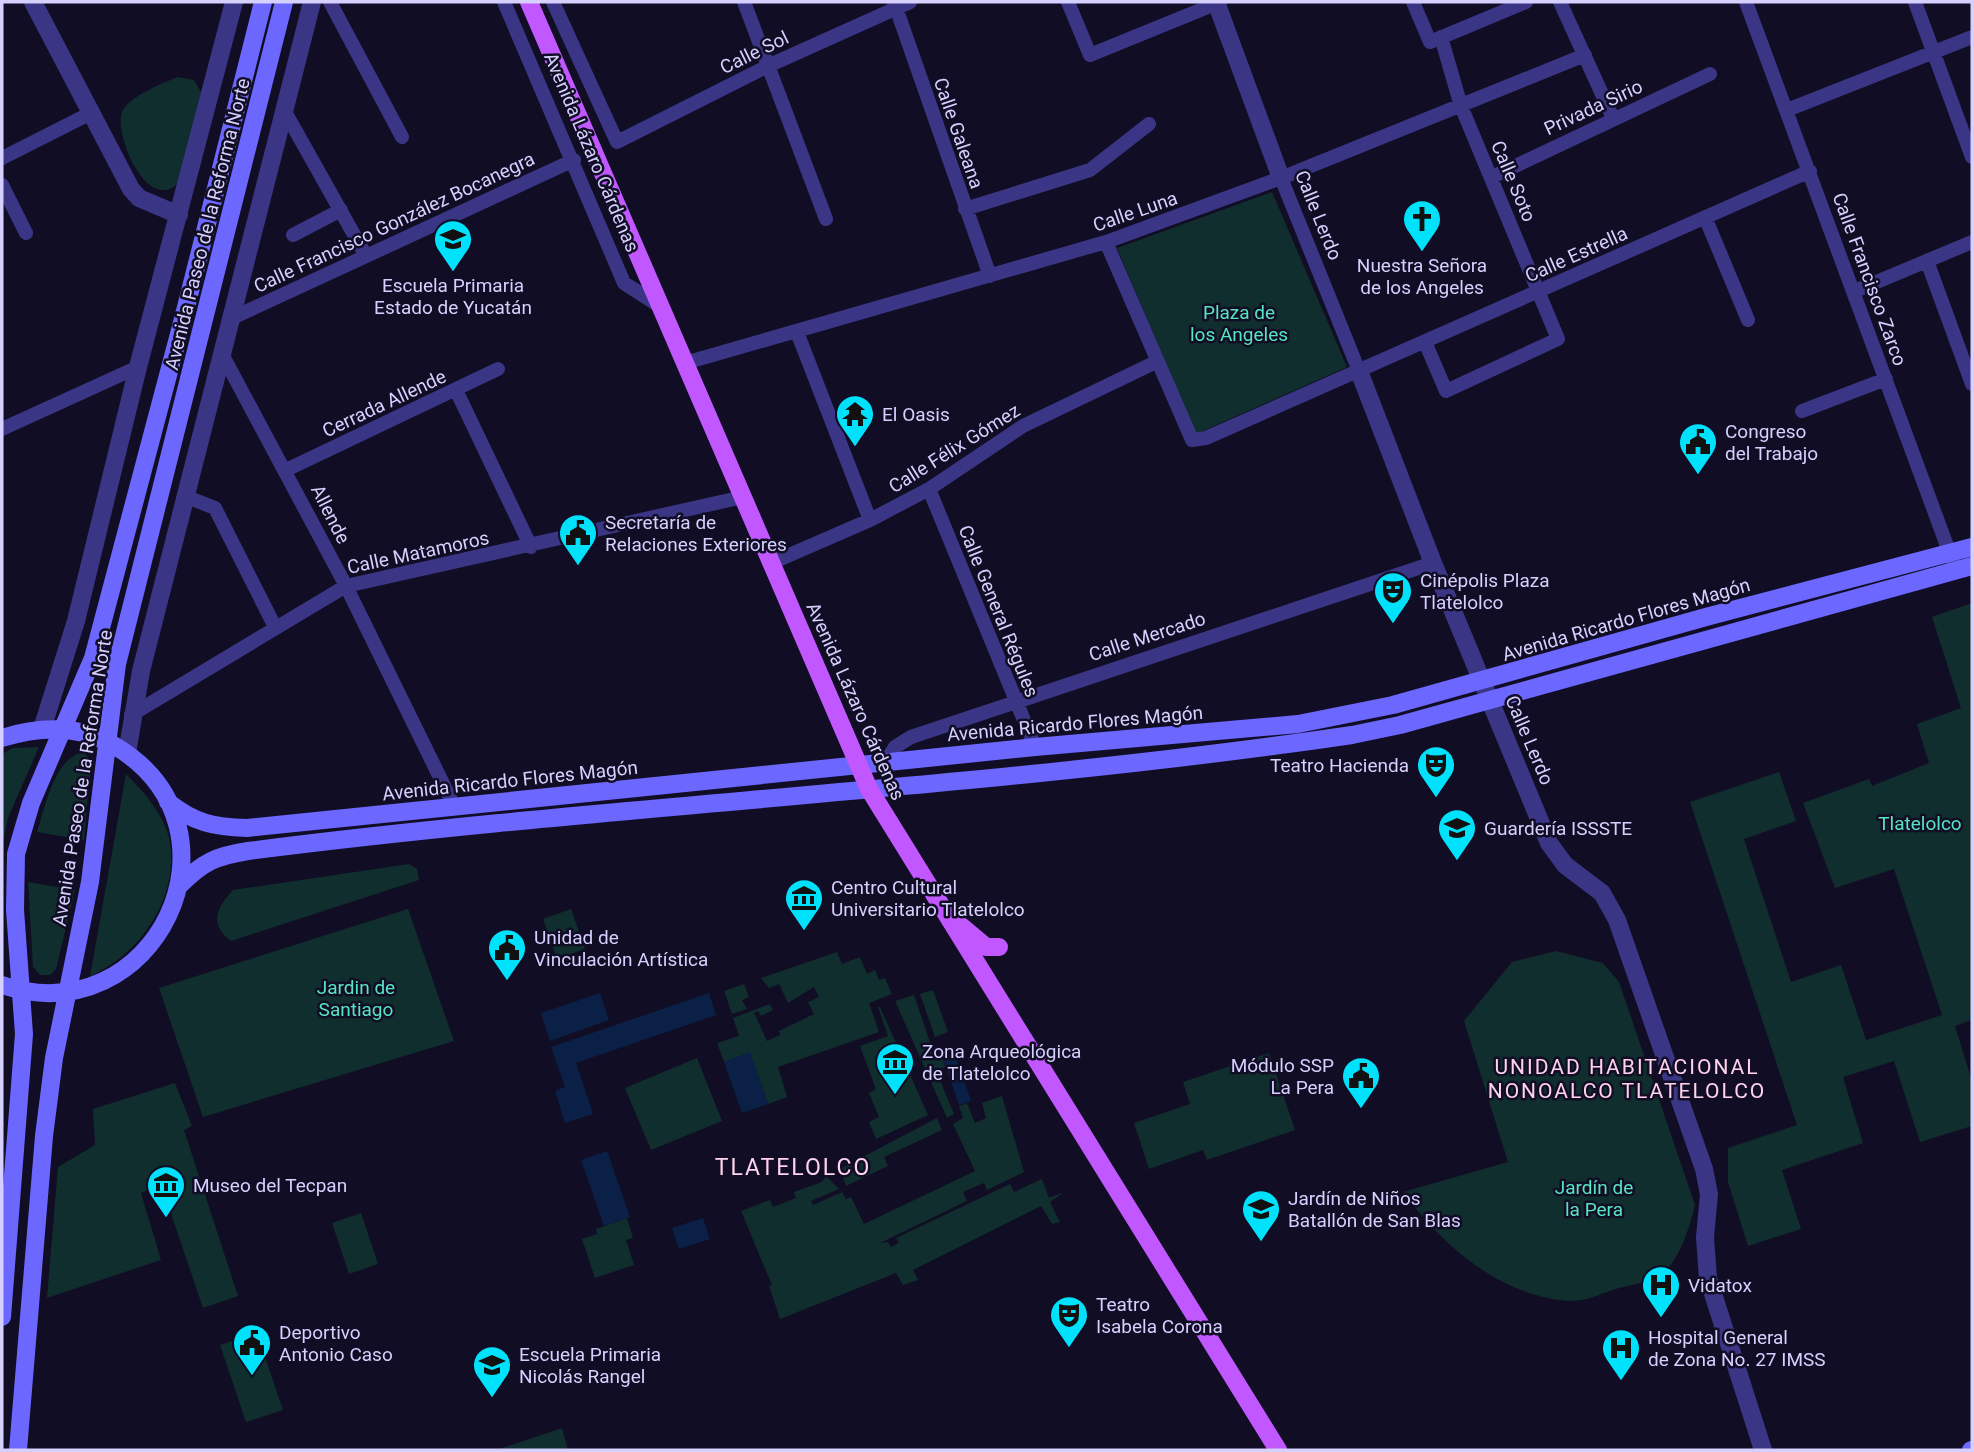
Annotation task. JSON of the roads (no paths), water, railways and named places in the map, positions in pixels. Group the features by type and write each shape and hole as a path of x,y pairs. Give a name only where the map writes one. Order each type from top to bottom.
{"main road":[{"name":"Avenida Paseo de la Reforma Norte","path":"2,1317 22,1060 22,992 15,910 16,854 60,729 93,658 188,302 262,2"},
{"name":"Avenida Paseo de la Reforma Norte","path":"18,1450 44,1136 54,1058 90,882 117,664 284,2"},
{"name":"Avenida Lázaro Cárdenas","path":"529,2 869,789 1278,1450"},
{"name":"Avenida Ricardo Flores Magón","path":"168,802 188,818 202,824 247,828 1035,747 1298,724 1393,705 1706,617 1972,547"},
{"name":"Avenida Ricardo Flores Magón","path":"180,886 200,865 224,855 248,850 869,789 1300,742 1400,725 1964,568"},
{"path":"2,738 42,729 60,729 107,741 127,753 148,772 168,802 181,843 180,886 171,913 157,938 138,959 115,976 68,993 22,992 2,985"},
{"path":"941,909 986,947 999,947"}],"street":[{"path":"33,2 93,112 131,190 139,198 179,215"},
{"name":"Avenida Paseo de la Reforma Norte","path":"42,729 76,621 138,367 234,2"},
{"name":"Avenida Paseo de la Reforma Norte","path":"127,753 131,715 312,2"},
{"path":"330,2 402,137"},
{"name":"Avenida Lázaro Cárdenas","path":"504,2 574,160 624,283 658,305"},
{"name":"Calle Sol","path":"553,2 617,142 770,65 900,4"},
{"path":"744,2 826,219"},
{"path":"1068,2 1090,55 1217,2"},
{"name":"Calle Lerdo","path":"1217,2 1281,178 1433,563 1549,843 1565,865 1602,893 1617,920 1704,1169 1709,1194 1705,1237 1709,1278 1763,1450"},
{"name":"Calle Soto","path":"1413,2 1435,39 1558,339 1446,391 1425,342"},
{"path":"1435,39 1526,2"},
{"path":"1560,2 1613,118"},
{"name":"Calle Francisco Zarco","path":"1746,2 1950,552 1964,568"},
{"path":"1915,2 1972,157"},
{"name":"Calle Galeana","path":"900,4 965,209 990,276"},
{"path":"1787,110 1972,37"},
{"name":"Calle Luna","path":"685,363 1106,242 1281,178 1585,55"},
{"name":"Privada Sirio","path":"1492,177 1710,74"},
{"path":"284,110 366,256"},
{"path":"2,158 93,112"},
{"path":"965,209 1090,170 1149,124"},
{"name":"Calle Francisco González Bocanegra","path":"230,319 574,160"},
{"name":"Calle Estrella","path":"1156,362 1192,440 1206,438 1810,172"},
{"path":"2,185 26,233"},
{"path":"293,235 341,210"},
{"path":"1705,218 1748,320"},
{"path":"1106,242 1156,362"},
{"path":"1855,291 1972,242"},
{"path":"1927,261 1972,383"},
{"path":"797,332 870,520"},
{"name":"Allende","path":"222,354 346,586 455,808"},
{"name":"Calle Félix Gómez","path":"771,564 870,520 929,489 1023,426 1156,362"},
{"path":"2,429 138,367"},
{"name":"Cerrada Allende","path":"286,470 498,369"},
{"path":"1802,411 1886,379"},
{"path":"456,390 531,547"},
{"name":"Calle General Régules","path":"929,489 1035,747"},
{"path":"187,497 210,505 219,514 275,626"},
{"name":"Calle Matamoros","path":"131,715 275,626 346,586 531,547 743,497"},
{"name":"Calle Mercado","path":"885,763 895,747 911,737 1014,700 1433,563"}],"water":[{"path":"600,993 609,1020 550,1041 541,1013"},
{"path":"709,993 716,1015 576,1063 593,1114 565,1123 555,1091 565,1087 551,1047"},
{"path":"750,1052 768,1104 742,1113 724,1062"},
{"path":"955,1054 971,1101 959,1105 943,1059"},
{"path":"607,1151 630,1217 604,1226 581,1160"},
{"path":"703,1218 710,1239 679,1249 672,1228"}],"place":[{"name":"Nuestra Señora de los Angeles","path":"1422,253"},
{"name":"Escuela Primaria Estado de Yucatán","path":"453,273"},
{"name":"El Oasis","path":"855,448"},
{"name":"Congreso del Trabajo","path":"1698,476"},
{"name":"Secretaría de Relaciones Exteriores","path":"578,567"},
{"name":"Cinépolis Plaza Tlatelolco","path":"1393,625"},
{"name":"Teatro Hacienda","path":"1436,799"},
{"name":"Guardería ISSSTE","path":"1457,862"},
{"name":"Centro Cultural Universitario Tlatelolco","path":"804,932"},
{"name":"Unidad de Vinculación Artística","path":"507,982"},
{"name":"Zona Arqueológica de Tlatelolco","path":"895,1096"},
{"name":"Módulo SSP La Pera","path":"1361,1110"},
{"name":"Museo del Tecpan","path":"166,1219"},
{"name":"Jardín de Niños Batallón de San Blas","path":"1261,1243"},
{"name":"Vidatox","path":"1661,1319"},
{"name":"Teatro Isabela Corona","path":"1069,1349"},
{"name":"Deportivo Antonio Caso","path":"252,1377"},
{"name":"Hospital General de Zona No. 27 IMSS","path":"1621,1382"},
{"name":"Escuela Primaria Nicolás Rangel","path":"492,1399"}],"district":[{"name":"UNIDAD HABITACIONAL NONOALCO TLATELOLCO","path":"1627,1079"},
{"name":"TLATELOLCO","path":"793,1167"}],"park label":[{"name":"Plaza de los Angeles","path":"1239,323"},
{"name":"Tlatelolco","path":"1920,823"},
{"name":"Jardin de Santiago","path":"356,998"},
{"name":"Jardín de la Pera","path":"1594,1198"}]}
